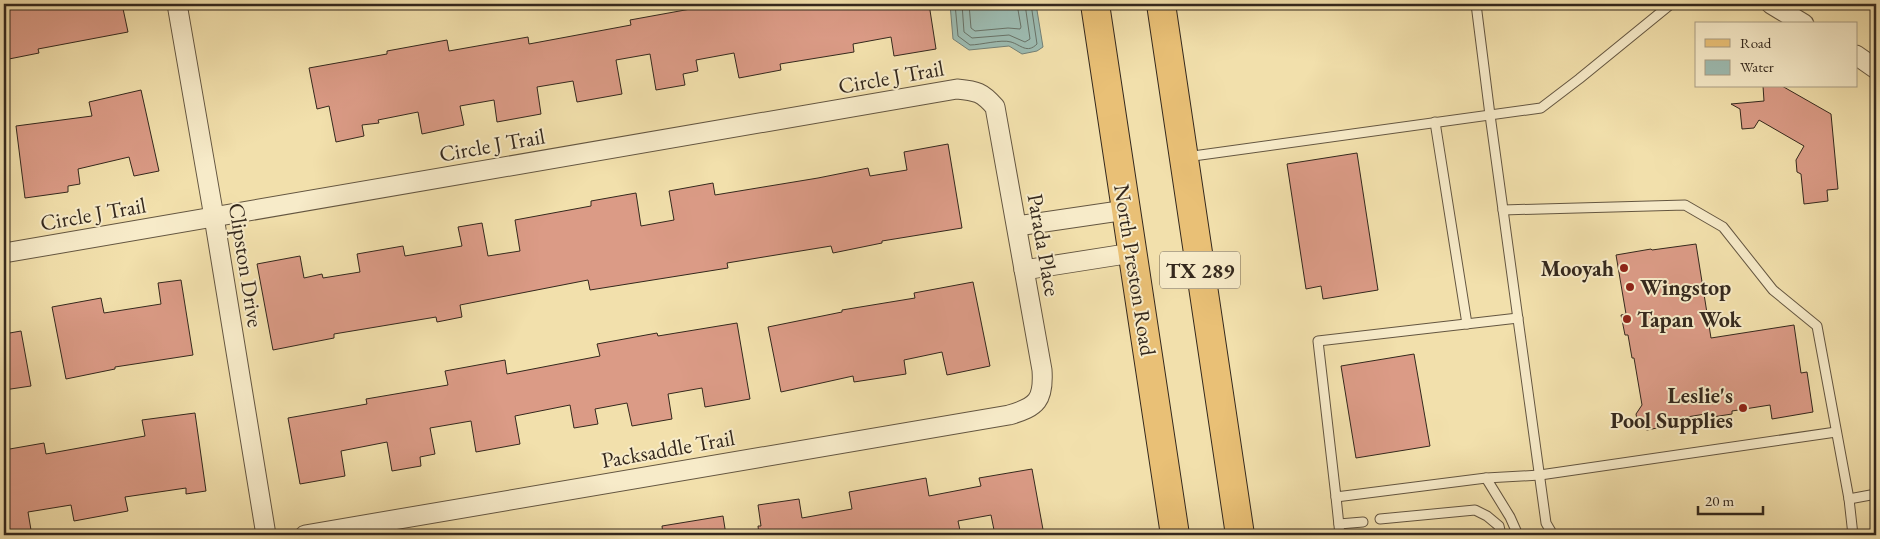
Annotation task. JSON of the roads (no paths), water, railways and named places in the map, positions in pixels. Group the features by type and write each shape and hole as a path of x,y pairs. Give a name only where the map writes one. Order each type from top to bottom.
{"main road":[{"name":"North Preston Road","path":"1095,4 1175,535"},
{"name":"TX 289","path":"1161,4 1240,535"}],"street":[{"name":"Clipston Drive","path":"177,4 266,535"},
{"path":"1771,4 1801,22"},
{"path":"1858,56 1876,69"},
{"name":"Circle J Trail","path":"4,253 958,89 976,91 986,97"},
{"name":"Parada Place","path":"986,97 994,107 996,114 1042,370 1043,389 1036,402"},
{"path":"1017,226 1126,210"},
{"path":"1024,270 1132,253"},
{"name":"Packsaddle Trail","path":"305,535 1009,415 1025,410 1036,402"}],"lane":[{"path":"1476,4 1546,523 1553,535"},
{"path":"1184,157 1541,108 1580,79 1671,4"},
{"path":"1435,122 1467,324"},
{"path":"1503,210 1685,205 1723,227 1773,290 1817,326 1853,535"},
{"path":"1340,535 1318,341 1518,318"},
{"path":"1336,497 1486,478 1540,475 1836,432"},
{"path":"1486,478 1510,517 1518,535"},
{"path":"1848,499 1876,494"},
{"path":"1380,519 1475,510 1487,516 1499,526 1501,535"},
{"path":"1339,524 1363,522"}],"water":[{"path":"950,4 1036,4 1043,47 1037,51 1022,54 1009,46 969,50 953,39"}],"place":[{"name":"Mooyah","path":"1624,268"},
{"name":"Wingstop","path":"1630,287"},
{"name":"Tapan Wok","path":"1627,319"},
{"name":"Leslie's Pool Supplies","path":"1743,408"}]}
